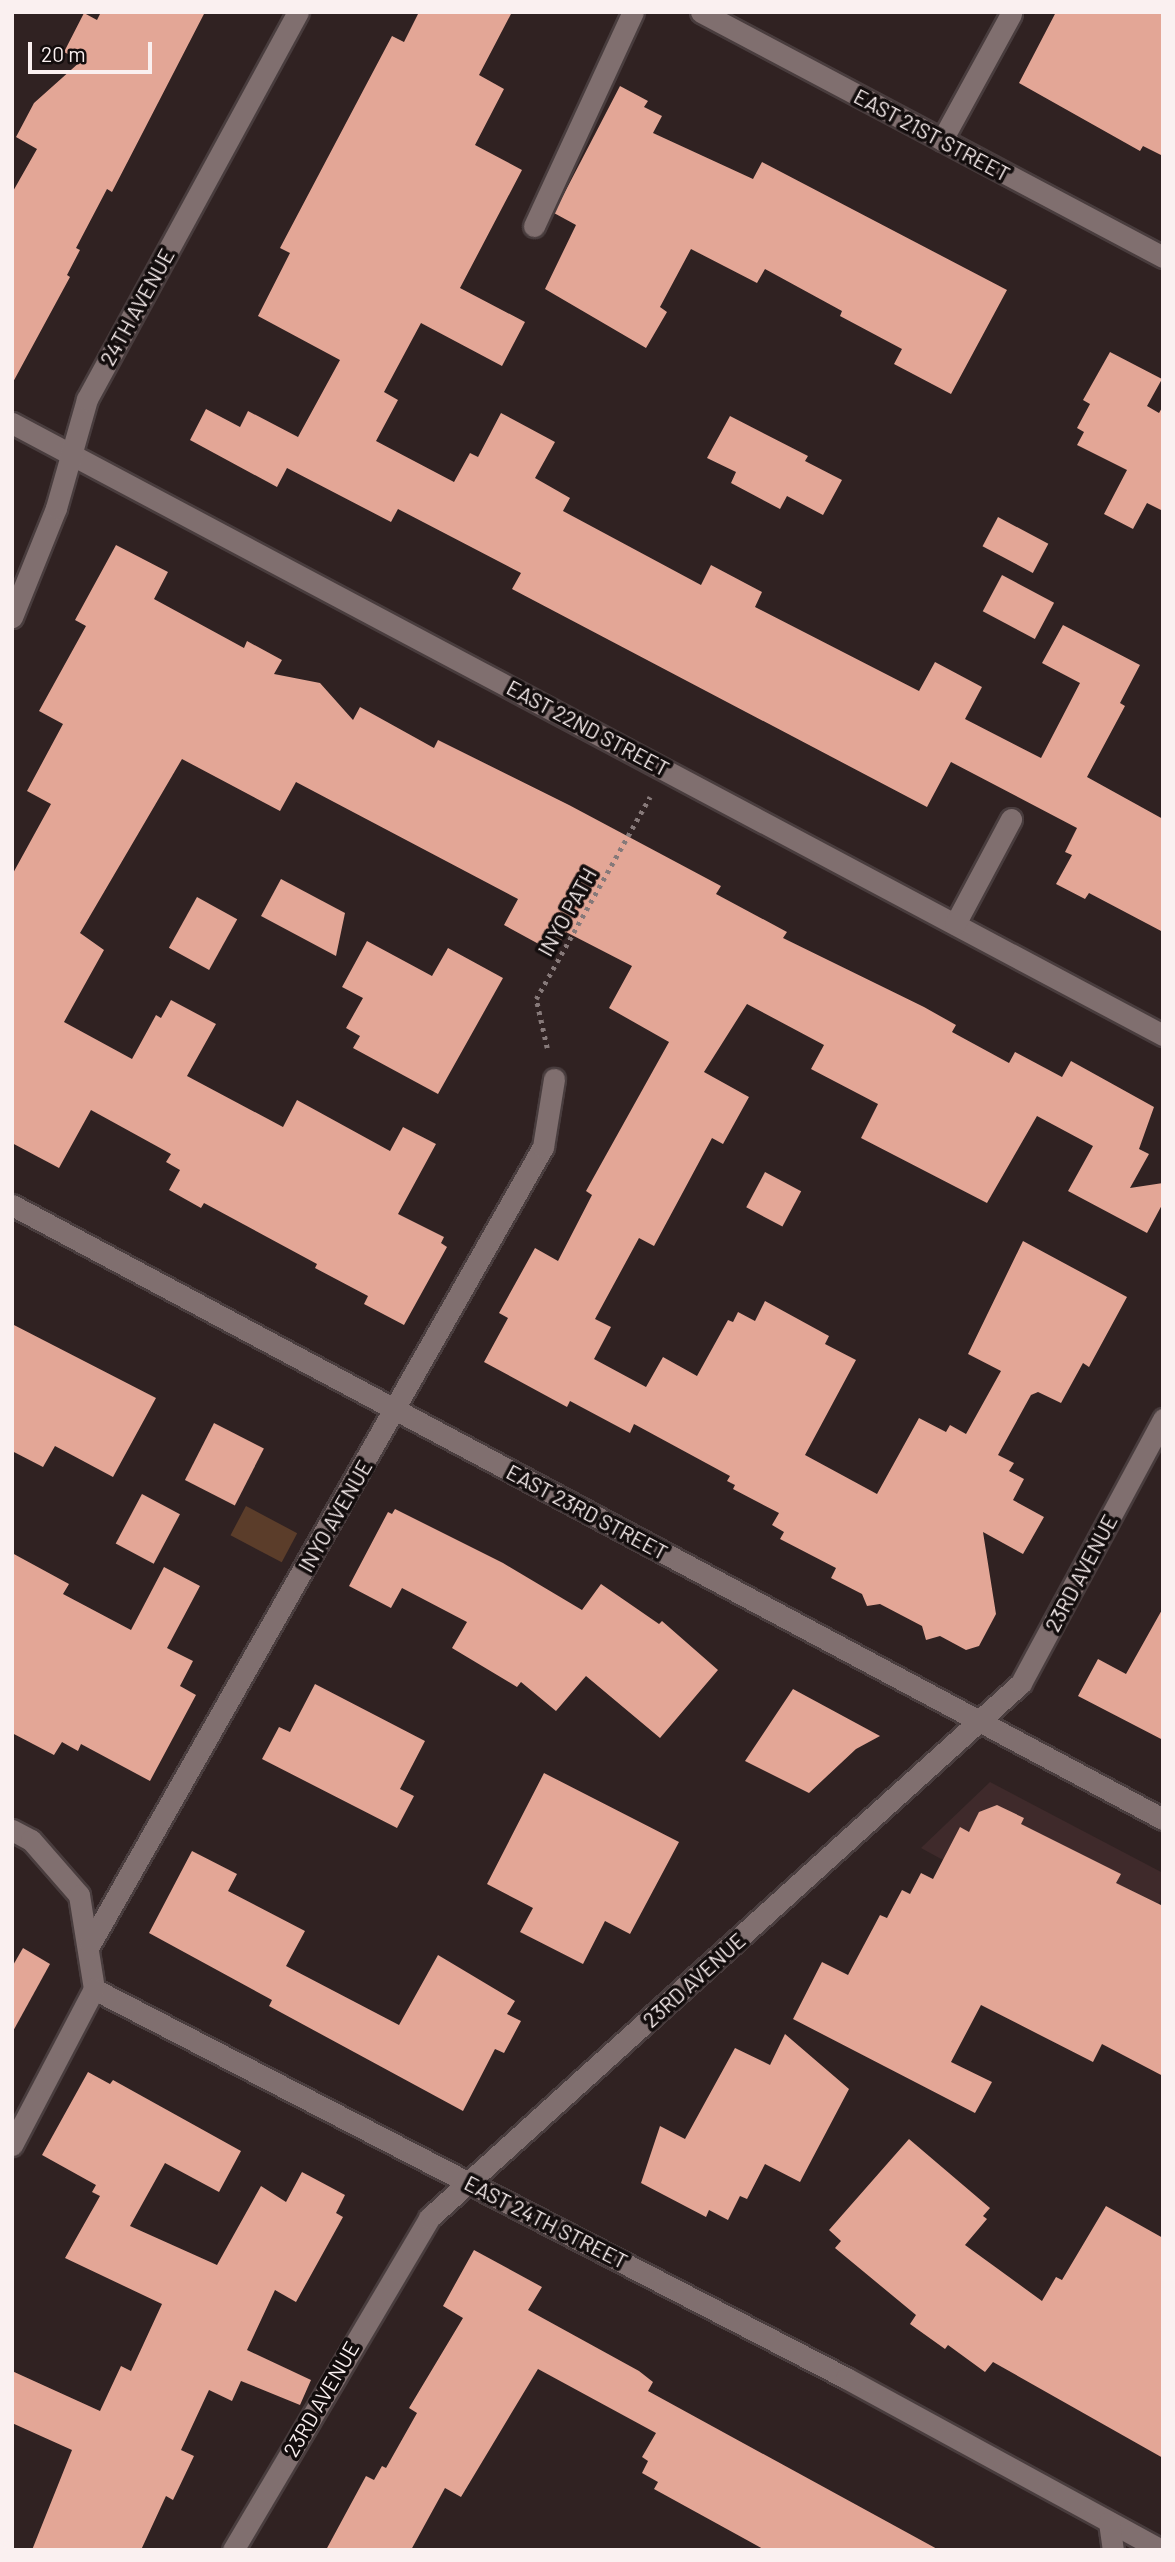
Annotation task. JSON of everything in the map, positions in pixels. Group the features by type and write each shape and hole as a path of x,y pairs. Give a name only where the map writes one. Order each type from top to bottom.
{"street":[{"name":"24TH AVENUE","path":"12,617 56,508 69,452 87,399 298,12"},
{"path":"534,226 633,12"},
{"name":"EAST 21ST STREET","path":"701,12 1163,257"},
{"path":"942,140 1011,14"},
{"name":"EAST 22ND STREET","path":"12,422 1163,1035"},
{"path":"955,924 1011,819"},
{"name":"INYO AVENUE","path":"90,1944 543,1147 554,1079"},
{"name":"EAST 23RD STREET","path":"12,1205 1163,1819"},
{"name":"23RD AVENUE","path":"233,2550 412,2243 438,2207 1021,1683 1163,1419"},
{"path":"12,1830 31,1840 79,1895 90,1944 94,1989 12,2145"},
{"name":"EAST 24TH STREET","path":"94,1989 846,2378 1161,2550"},
{"path":"1109,2522 1113,2550"}],"path":[{"name":"INYO PATH","path":"554,1079 536,999 666,769"}],"shaded area":[{"path":"246,1506 297,1533 282,1562 231,1535"},
{"path":"990,1782 1163,1873 1163,1896 1128,1961 921,1848"}],"building":[{"path":"101,12 205,12 112,192 107,189 76,248 80,250 67,275 70,277 12,384 12,193 37,149 16,137 34,103 81,61 64,52 84,13 97,20"},
{"path":"419,12 512,12 479,75 504,89 475,145 522,170 460,288 525,322 502,366 421,323 384,392 398,400 376,441 454,482 470,453 478,457 501,413 555,442 535,478 570,498 563,511 701,585 711,565 762,592 755,607 919,691 935,662 982,687 965,719 1041,758 1080,683 1042,663 1063,625 1140,665 1120,703 1125,706 1087,777 1163,819 1163,932 1089,893 1085,899 1056,884 1072,855 1065,852 1077,828 951,762 927,807 512,589 521,573 398,509 391,522 287,468 277,487 190,440 206,409 240,427 248,411 298,437 340,360 258,316 290,253 280,248 392,36 404,42"},
{"path":"1056,12 1163,12 1163,156 1143,146 1140,151 1019,83"},
{"path":"620,86 648,101 644,107 662,116 653,133 753,179 762,162 1007,290 951,394 894,364 902,349 840,316 842,311 765,269 757,283 691,249 660,307 667,312 646,348 545,289 576,225 554,213"},
{"path":"1110,352 1162,379 1147,406 1159,413 1163,406 1163,511 1147,503 1133,529 1104,514 1127,470 1077,445 1084,432 1077,428 1090,404 1083,400"},
{"path":"730,416 808,456 805,461 842,480 823,515 787,496 780,509 731,483 736,472 707,458"},
{"path":"998,517 1048,544 1033,573 983,546"},
{"path":"116,545 168,572 154,599 244,648 247,641 282,660 274,674 320,683 353,720 360,707 434,748 438,740 569,805 721,886 716,894 787,932 783,938 924,1007 956,1025 952,1032 1009,1063 1015,1052 1062,1077 1071,1061 1154,1107 1139,1149 1149,1154 1130,1188 1163,1183 1163,1203 1147,1233 1068,1191 1093,1146 1037,1116 987,1203 861,1138 878,1104 811,1069 824,1045 747,1004 704,1072 749,1097 723,1144 712,1138 654,1246 639,1238 595,1319 611,1327 594,1359 646,1387 663,1357 697,1376 728,1320 733,1322 738,1312 755,1321 765,1301 829,1336 825,1344 856,1360 805,1455 877,1494 919,1418 946,1432 950,1425 966,1434 1001,1371 968,1354 1023,1241 1127,1297 1089,1367 1083,1363 1061,1403 1038,1392 1031,1395 998,1455 1014,1463 1009,1471 1024,1479 1013,1500 1044,1517 1023,1554 983,1532 996,1614 979,1646 966,1650 940,1636 926,1640 922,1626 880,1604 867,1606 862,1594 831,1578 836,1568 780,1539 784,1532 772,1525 779,1513 733,1489 735,1485 727,1481 730,1476 634,1424 630,1433 570,1401 567,1407 484,1362 508,1318 499,1313 535,1248 558,1261 592,1195 586,1191 669,1042 609,1008 632,966 566,932 561,941 553,936 546,948 504,925 518,899 296,782 280,811 182,759 80,933 104,950 64,1022 132,1059 156,1015 161,1018 171,1000 216,1024 187,1076 283,1127 297,1100 390,1151 403,1127 436,1144 398,1214 444,1237 441,1243 447,1247 404,1325 364,1304 368,1296 315,1268 317,1264 204,1203 201,1208 169,1190 180,1170 166,1162 171,1154 91,1110 59,1168 12,1143 12,875 51,804 27,791 63,724 39,711 86,626 75,620"},
{"path":"1002,575 1054,603 1035,639 983,611"},
{"path":"281,879 345,913 336,956 261,916"},
{"path":"197,897 237,919 209,970 169,948"},
{"path":"367,941 432,976 448,948 503,978 438,1094 353,1048 360,1036 346,1028 363,998 342,987"},
{"path":"765,1172 801,1191 782,1227 746,1207"},
{"path":"12,1324 156,1398 113,1477 55,1446 43,1467 12,1451"},
{"path":"214,1423 264,1448 235,1505 185,1480"},
{"path":"142,1494 180,1514 154,1564 116,1543"},
{"path":"395,1509 503,1563 582,1610 601,1584 659,1624 662,1621 718,1670 660,1738 586,1676 556,1711 521,1682 517,1687 452,1648 467,1622 402,1588 391,1608 349,1586 388,1512 392,1514"},
{"path":"12,1553 69,1584 63,1594 131,1630 164,1567 200,1586 167,1648 193,1661 180,1686 196,1695 150,1781 81,1744 78,1751 62,1742 54,1755 12,1733"},
{"path":"1163,1608 1163,1740 1078,1696 1098,1659 1126,1674"},
{"path":"315,1684 425,1741 400,1789 414,1796 397,1828 262,1759 279,1727 290,1732"},
{"path":"793,1689 880,1736 856,1749 809,1793 745,1761"},
{"path":"544,1773 679,1842 630,1934 605,1921 583,1964 520,1932 533,1908 487,1884"},
{"path":"997,1805 1024,1818 1021,1824 1121,1874 1116,1883 1163,1906 1163,2076 1102,2044 1093,2062 981,2005 951,2062 992,2082 975,2113 793,2019 822,1962 848,1975 880,1915 887,1918 902,1890 910,1894 921,1873 933,1879 960,1827 969,1832 979,1812"},
{"path":"192,1851 237,1874 228,1891 305,1931 286,1966 399,2025 438,1955 515,2001 507,2014 521,2021 504,2053 495,2049 463,2111 269,2006 272,2000 149,1933"},
{"path":"23,1948 50,1964 12,2033 12,1967"},
{"path":"785,2034 849,2089 800,2182 765,2164 747,2199 740,2196 728,2220 709,2210 706,2217 641,2183 660,2126 685,2139 735,2048 770,2065"},
{"path":"88,2072 110,2084 113,2080 241,2151 219,2192 165,2163 130,2226 217,2265 261,2186 286,2202 302,2172 345,2195 336,2213 343,2217 296,2302 275,2290 247,2350 311,2380 300,2405 241,2381 232,2401 209,2390 181,2450 194,2456 173,2500 166,2496 141,2550 32,2550 72,2450 12,2423 12,2371 100,2411 121,2366 131,2371 162,2304 65,2258 100,2196 92,2192 96,2185 42,2155"},
{"path":"909,2139 990,2208 983,2216 987,2219 965,2245 1042,2301 1056,2277 1062,2280 1106,2206 1163,2238 1163,2458 993,2362 985,2372 948,2345 945,2349 910,2324 916,2315 835,2248 841,2241 829,2230"},
{"path":"474,2250 542,2287 528,2310 639,2371 653,2382 648,2391 939,2550 765,2550 654,2489 658,2482 642,2473 648,2461 642,2457 656,2433 538,2369 461,2497 445,2488 411,2550 326,2550 366,2476 374,2480 382,2466 386,2468 417,2413 409,2408 463,2318 443,2306"}]}
